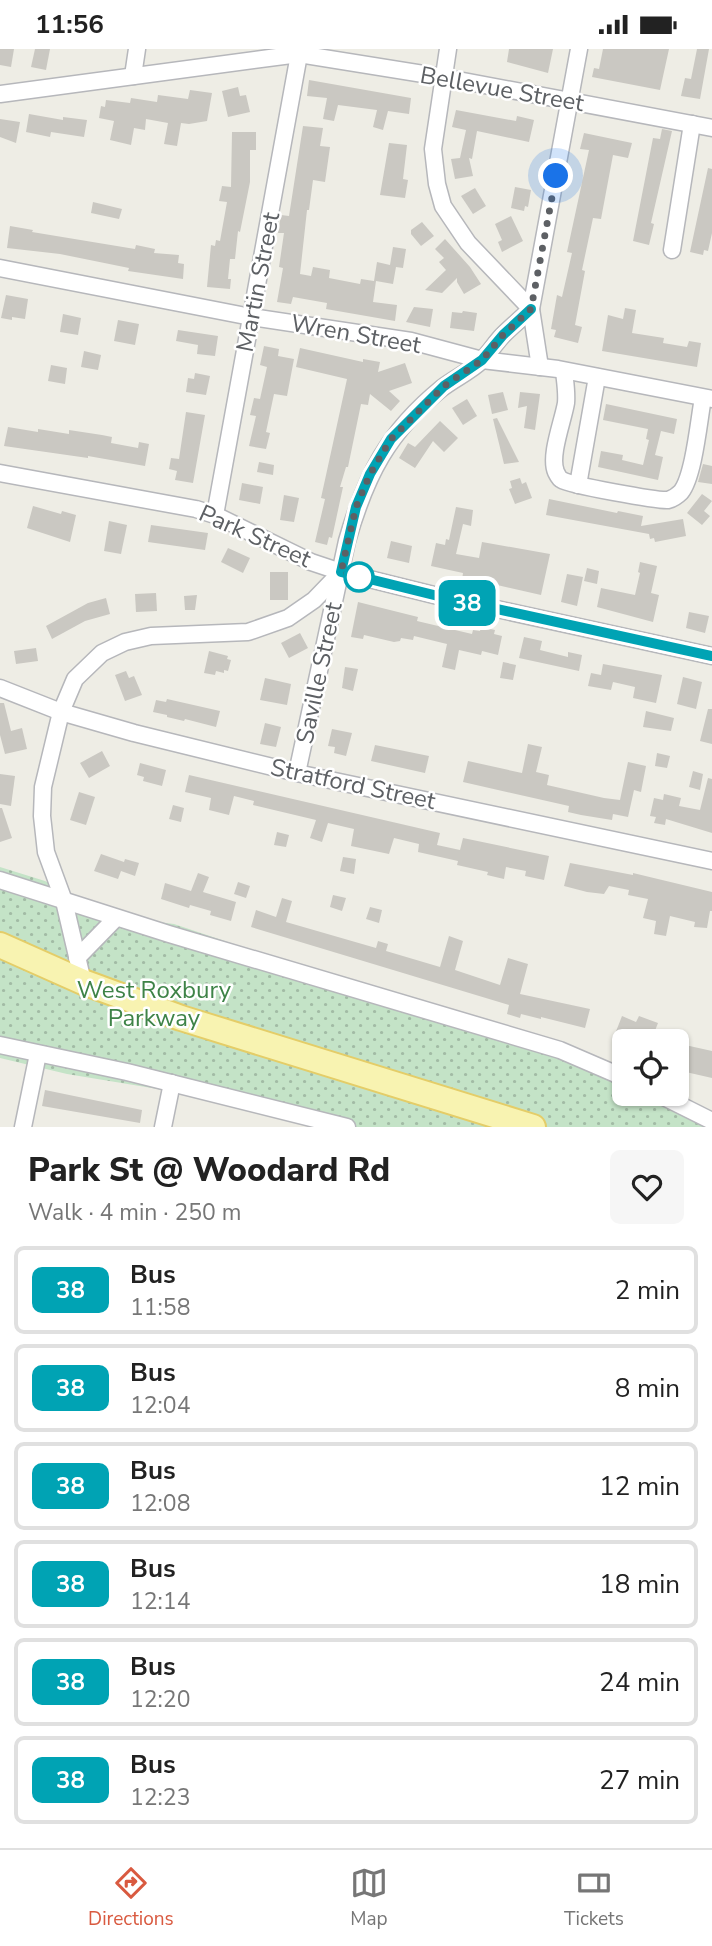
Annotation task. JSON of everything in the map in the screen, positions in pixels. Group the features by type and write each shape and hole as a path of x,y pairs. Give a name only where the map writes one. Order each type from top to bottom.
{"main road":[{"path":"0,945 80,970 236,1037 533,1127"}],"street":[{"path":"133,76 137,49"},
{"path":"448,49 433,149 437,184 443,206 468,243 531,309"},
{"path":"540,367 531,309 579,49"},
{"name":"Bellevue Street","path":"0,94 300,51 712,128"},
{"name":"Martin Street","path":"215,515 300,51"},
{"path":"672,250 692,124"},
{"name":"Wren Street","path":"0,268 251,317 411,341 482,360 564,371 708,398"},
{"name":"Saville Street","path":"297,773 356,507 370,474 391,439 444,386 482,360 503,335 531,309"},
{"path":"564,371 566,402 554,467 562,481 642,498 669,500 680,494 686,484 708,398"},
{"path":"578,485 597,377"},
{"name":"Park Street","path":"0,473 196,509 215,515 311,562 341,572 712,656"},
{"path":"80,970 64,901 46,852 43,816 43,787 61,712 75,679 102,653 125,642 151,636 248,632 288,618 314,600 341,572"},
{"name":"Stratford Street","path":"0,688 61,712 134,733 297,773 712,861"},
{"path":"0,880 116,918 560,1050 612,1072"},
{"path":"80,970 116,918"},
{"path":"0,1045 172,1083 290,1121 347,1127"},
{"path":"23,1127 38,1054"},
{"path":"163,1127 172,1083"},
{"path":"682,1106 712,1121"}],"green space":[{"name":"West Roxbury Parkway","path":"0,867 45,881 111,916 174,924 612,1071 612,1106 683,1106 712,1127 330,1127 182,1093 67,1074 0,1058"}],"building":[{"path":"0,49 14,49 11,67 0,65"},
{"path":"35,49 50,49 46,70 31,67"},
{"path":"509,49 553,49 548,73 507,62"},
{"path":"603,49 669,49 660,90 592,77 594,68 599,69"},
{"path":"697,49 709,49 700,99 681,96 685,78 691,79"},
{"path":"309,80 411,98 409,114 388,111 383,130 373,127 377,110 338,105 334,121 323,119 327,98 307,96"},
{"path":"238,87 240,96 246,95 250,112 228,117 222,91"},
{"path":"190,90 212,93 207,121 181,123 177,146 164,144 168,123 146,119 145,130 134,128 131,145 110,140 114,121 99,118 101,106 105,107 106,100 130,103 131,98 157,102 158,95 188,99"},
{"path":"456,110 516,121 517,116 534,120 529,142 477,131 472,159 469,158 473,176 455,179 451,159 460,158 466,130 452,127"},
{"path":"29,114 63,120 63,117 87,120 84,137 51,132 50,137 26,132"},
{"path":"0,119 20,122 16,143 0,137"},
{"path":"303,126 323,128 320,146 330,147 325,182 313,180 300,274 311,276 313,267 330,270 329,278 360,284 361,279 374,281 377,262 390,265 393,247 406,249 403,268 396,267 393,284 376,281 373,302 397,305 395,321 326,309 327,303 293,297 291,304 277,302 283,268 279,267 284,233 278,233 281,215 289,216"},
{"path":"662,129 672,131 651,223 654,224 649,245 633,241 653,138 660,139"},
{"path":"232,132 256,132 256,150 250,150 250,182 240,232 238,231 235,259 230,259 230,289 207,287 211,245 215,246 216,240 220,241 227,202 219,201 222,186 231,187"},
{"path":"584,133 632,143 628,158 613,155 601,219 593,218 582,270 585,271 575,325 582,327 578,343 554,337 556,330 551,329 557,295 562,297 572,253 567,252 589,150 580,149"},
{"path":"389,143 407,145 403,179 408,180 405,198 380,195"},
{"path":"708,168 712,169 712,233 708,251 704,250 703,255 690,252"},
{"path":"515,187 531,190 528,207 525,206 524,211 511,208"},
{"path":"475,188 486,206 473,214 461,196"},
{"path":"93,202 122,209 119,219 91,213"},
{"path":"511,216 523,241 502,252 498,242 502,240 495,224"},
{"path":"422,222 434,236 421,246 411,234 411,230"},
{"path":"10,226 135,249 136,245 155,249 154,253 179,255 178,263 184,264 183,279 128,271 129,268 60,254 7,248"},
{"path":"445,239 481,284 464,294 457,278 442,293 425,290 446,270 439,262 444,258 435,249"},
{"path":"6,295 28,299 25,319 1,318"},
{"path":"414,307 433,309 430,327 406,322"},
{"path":"625,308 636,310 632,333 664,338 663,343 687,347 689,341 701,343 697,367 602,351 608,315 623,319"},
{"path":"452,312 477,313 474,331 450,328"},
{"path":"63,314 81,318 78,335 60,332"},
{"path":"118,320 139,324 135,345 114,341"},
{"path":"178,330 218,336 215,356 197,354 198,345 176,341"},
{"path":"264,346 279,349 278,356 294,359 287,396 274,394 266,432 270,433 266,449 249,446 256,416 250,415 254,398 260,399 267,367 260,365"},
{"path":"300,348 363,362 363,359 380,362 378,372 405,363 412,383 389,391 400,401 391,411 370,394 368,405 361,404 348,467 340,487 343,487 332,538 329,537 327,545 315,542 325,499 321,498 347,379 296,367"},
{"path":"84,351 101,355 98,370 81,367"},
{"path":"51,365 67,368 65,384 48,381"},
{"path":"195,373 210,376 206,395 186,392 188,378 194,379"},
{"path":"503,392 508,410 492,414 488,395"},
{"path":"520,392 540,394 535,430 524,428 527,406 518,408"},
{"path":"467,399 477,416 463,425 452,408"},
{"path":"606,404 677,419 674,434 661,431 655,455 663,457 658,480 598,467 601,451 623,455 622,460 643,465 649,440 646,439 648,429 603,420"},
{"path":"186,412 205,415 193,483 175,480 177,471 169,469 171,458 179,459"},
{"path":"497,418 519,462 504,464 493,419"},
{"path":"440,421 458,438 444,452 433,441 415,468 399,458 408,443 415,447"},
{"path":"8,427 38,432 38,429 69,434 69,430 102,435 112,437 111,443 138,448 139,442 149,444 145,466 4,446"},
{"path":"259,462 274,465 273,475 257,472"},
{"path":"703,464 712,466 712,484 698,482"},
{"path":"520,478 522,484 526,482 532,498 515,504 509,489 512,488 510,481"},
{"path":"242,483 263,487 260,504 239,500"},
{"path":"702,494 712,501 704,511 710,516 702,525 687,513"},
{"path":"284,495 299,498 294,522 280,520"},
{"path":"549,499 643,516 641,526 683,519 686,536 655,542 654,538 650,539 649,534 546,515"},
{"path":"33,506 76,515 70,542 27,528"},
{"path":"456,507 473,510 471,526 463,524 456,554 479,558 482,542 550,554 541,595 480,581 480,584 462,580 463,573 431,566 436,543 445,545 446,539 449,540"},
{"path":"109,521 127,525 121,554 104,551"},
{"path":"151,525 208,533 205,550 148,542"},
{"path":"391,541 412,546 409,563 387,558"},
{"path":"228,548 250,558 243,573 221,562"},
{"path":"640,562 657,566 651,593 659,595 653,622 597,607 601,588 635,595"},
{"path":"587,568 599,571 597,584 584,581"},
{"path":"270,572 288,572 288,600 270,600"},
{"path":"567,574 583,577 577,606 561,602"},
{"path":"156,593 157,611 136,612 135,594"},
{"path":"197,595 195,610 185,610 184,596"},
{"path":"106,598 110,614 85,621 52,639 46,626 88,603"},
{"path":"358,602 418,617 417,621 472,634 473,630 480,631 481,627 495,630 494,634 502,636 498,655 482,651 481,655 459,650 455,670 442,667 447,644 414,636 413,640 401,638 400,641 394,642 364,635 363,639 351,637"},
{"path":"689,612 709,616 705,633 686,628"},
{"path":"300,633 308,648 289,658 281,643"},
{"path":"524,637 542,641 540,650 568,657 568,652 582,655 579,671 519,658"},
{"path":"36,648 38,661 16,664 14,651"},
{"path":"209,651 228,656 227,659 231,660 228,671 216,671 215,675 204,673"},
{"path":"503,662 516,665 513,680 500,678"},
{"path":"603,664 662,675 656,703 633,698 635,687 613,682 611,690 588,686 591,673 601,675"},
{"path":"345,667 358,669 353,691 342,688"},
{"path":"126,671 129,678 134,676 142,695 125,701 115,675"},
{"path":"683,677 702,682 696,709 677,704"},
{"path":"265,678 291,684 287,705 260,700"},
{"path":"167,699 220,711 216,727 153,712 156,700 166,702"},
{"path":"0,703 4,703 11,731 22,728 27,749 5,754 0,735"},
{"path":"708,709 712,709 712,744 700,741"},
{"path":"646,711 674,718 671,731 643,727"},
{"path":"265,723 281,727 276,747 260,744"},
{"path":"332,729 352,733 346,756 334,753 335,747 328,746"},
{"path":"528,744 542,747 536,772 549,775 547,785 604,798 620,800 628,762 646,766 641,792 634,790 628,817 613,814 612,820 581,815 568,812 569,806 463,782 468,761 522,773"},
{"path":"375,745 429,756 425,773 371,761"},
{"path":"102,751 110,766 89,778 80,763"},
{"path":"657,753 670,756 667,768 655,766"},
{"path":"140,763 166,770 162,786 143,781 144,777 137,775"},
{"path":"693,771 703,774 700,790 689,787"},
{"path":"0,774 15,776 11,806 0,804"},
{"path":"189,775 440,833 437,845 460,850 463,838 549,856 544,880 525,876 526,871 506,867 504,879 487,875 488,872 457,865 458,861 418,852 419,844 394,838 389,854 351,846 354,829 328,823 322,842 310,838 316,820 253,805 254,801 234,796 229,815 209,810 211,798 185,792"},
{"path":"708,778 712,779 712,833 666,819 665,825 654,823 656,817 650,816 654,798 663,800 664,794 681,798 679,806 700,810"},
{"path":"79,792 95,797 86,825 70,820"},
{"path":"173,805 184,808 181,822 169,819"},
{"path":"0,808 12,838 0,842"},
{"path":"277,832 289,835 286,847 274,845"},
{"path":"101,854 124,862 125,859 139,863 135,876 121,871 118,879 94,871"},
{"path":"343,857 356,859 354,874 340,871"},
{"path":"570,863 633,873 712,892 712,911 707,928 694,927 695,922 670,916 666,936 654,934 656,921 643,918 648,899 628,895 629,890 609,886 604,894 564,886"},
{"path":"198,873 209,877 203,892 236,902 231,921 210,915 211,911 190,905 189,908 161,899 165,883 191,891"},
{"path":"238,882 250,886 246,898 234,894"},
{"path":"333,895 346,898 342,911 330,907"},
{"path":"282,898 292,901 286,922 376,948 378,941 388,944 386,951 440,967 449,936 463,941 455,970 500,985 508,958 528,964 520,994 590,1009 585,1028 541,1017 521,1014 520,1018 507,1014 509,1005 251,927 256,910 276,917"},
{"path":"370,907 382,910 379,923 366,919"},
{"path":"622,1016 636,1022 639,1016 658,1023 656,1029 617,1029"},
{"path":"689,1046 712,1051 712,1078 689,1073"},
{"path":"45,1090 142,1110 140,1123 42,1106"}],"bus line":[{"name":"38","path":"531,309 503,335 482,360 444,386 420,407 391,439 370,474 356,507 341,572 712,656"}],"route":[{"path":"359,577 341,572 347,541 356,507 370,474 391,439 420,407 444,386 482,360 503,335 531,309 556,176"}]}
